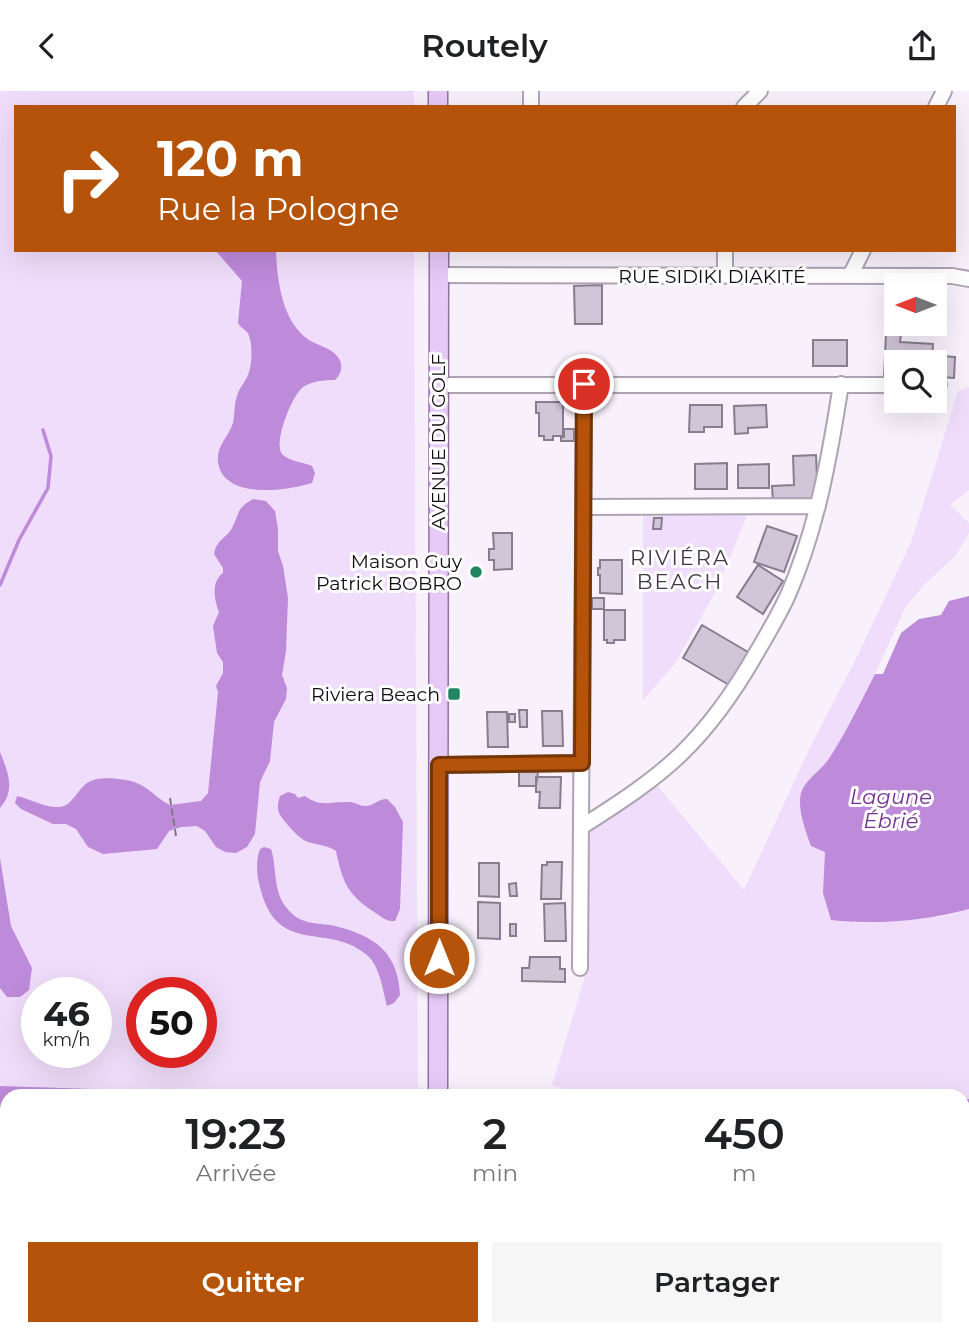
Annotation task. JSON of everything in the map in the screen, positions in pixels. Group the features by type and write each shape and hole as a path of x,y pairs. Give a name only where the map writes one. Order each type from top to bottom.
{"main road":[{"name":"AVENUE DU GOLF","path":"438,1089 438,385 447,275 440,252"}],"street":[{"path":"746,105 760,91"},
{"path":"725,252 725,275"},
{"path":"850,276 862,252"},
{"name":"RUE SIDIKI DIAKITÉ","path":"447,275 952,276 969,279"},
{"path":"580,968 584,384"},
{"path":"583,826 647,783 682,753 716,715 741,680 788,596 818,506 841,384"},
{"path":"438,385 884,385"},
{"path":"583,507 818,506"},
{"path":"439,765 582,763"}],"path":[{"path":"170,798 176,836"}],"shaded area":[{"path":"0,91 414,91 414,105 14,105 14,252 414,252 418,1089 0,1089"},
{"path":"969,387 969,490 950,505 969,523 969,533 956,555 923,586 905,608 838,745 811,778 801,807 825,852 826,869 855,923 940,917 969,909 969,1089 563,1089 552,1085 586,973 590,831 657,785 744,890 812,743 855,661 912,540 958,391"},
{"path":"643,516 747,516 716,591 674,665 643,700"}],"water":[{"path":"217,252 276,252 280,287 293,323 309,340 331,351 341,362 341,371 335,380 310,383 303,387 289,409 282,430 282,454 312,466 315,473 312,483 258,490 231,482 222,474 218,462 219,451 233,423 235,402 250,368 250,341 248,334 238,323 242,281"},
{"path":"253,499 266,501 275,511 278,551 288,598 286,651 282,675 287,688 286,699 274,722 270,761 260,782 255,834 247,847 236,853 225,852 216,847 205,831 197,826 169,831 157,849 103,854 88,847 76,829 66,824 53,824 21,809 15,803 17,796 48,806 64,806 82,787 95,779 119,779 139,784 170,805 201,801 208,793 218,692 216,686 223,673 223,662 217,653 213,626 219,612 215,586 223,568 214,554 217,545 231,530 241,508"},
{"name":"Lagune Ébrié","path":"969,596 969,909 900,921 831,920 823,893 825,852 811,846 800,806 803,788 835,750 875,674 883,674 901,633 919,619 941,615 949,601"},
{"path":"0,752 8,774 9,788 0,808"},
{"path":"288,792 298,798 305,796 321,803 349,802 365,806 387,799 395,807 403,822 400,909 395,921 382,918 356,898 343,877 336,851 304,840 288,825 278,807 280,796"},
{"path":"260,849 271,849 279,894 291,913 303,920 362,935 382,948 395,967 398,980 400,995 394,1003 387,1006 378,973 368,956 337,940 292,931 280,924 269,911 258,881 257,870"},
{"path":"0,858 11,926 32,968 31,977 21,977 20,997 7,997 0,988"},
{"path":"0,1086 92,1089 0,1089"}],"building":[{"path":"602,285 602,324 575,324 574,286"},
{"path":"886,336 901,336 900,342 933,344 933,350 885,350"},
{"path":"813,340 847,340 847,366 813,366"},
{"path":"947,356 955,357 954,378 947,378"},
{"path":"536,402 563,402 563,436 544,440 544,436 539,436"},
{"path":"690,405 722,405 722,427 704,427 704,432 689,432"},
{"path":"766,405 767,427 748,428 748,433 735,434 734,406"},
{"path":"564,429 574,429 574,441 561,441"},
{"path":"816,455 818,500 773,502 772,486 794,485 793,456"},
{"path":"727,463 727,489 695,489 695,464"},
{"path":"769,464 769,488 738,488 738,465"},
{"path":"654,518 662,518 661,529 653,529"},
{"path":"767,526 797,536 784,572 754,562"},
{"path":"493,533 512,533 512,569 494,570 494,560 489,560 489,549 494,549"},
{"path":"600,560 622,560 622,594 600,593"},
{"path":"758,565 783,581 763,614 737,597"},
{"path":"592,598 604,598 604,609 592,609"},
{"path":"604,610 625,610 625,640 607,643 607,640 604,640"},
{"path":"702,625 748,652 729,685 683,658"},
{"path":"519,710 527,710 527,727 520,727"},
{"path":"542,711 562,711 563,746 543,746"},
{"path":"487,712 507,712 508,747 488,747"},
{"path":"509,714 515,714 515,722 509,722"},
{"path":"519,772 538,772 536,786 519,786"},
{"path":"536,777 561,777 560,808 539,808 540,792 536,792"},
{"path":"547,862 562,862 561,899 541,899 542,865 547,865"},
{"path":"479,863 499,863 499,897 479,896"},
{"path":"516,883 517,896 510,896 509,884"},
{"path":"478,902 500,903 500,939 478,938"},
{"path":"565,903 566,941 545,941 544,904"},
{"path":"510,924 516,924 516,936 510,936"},
{"path":"530,957 560,957 560,969 565,969 565,982 522,981 522,968 529,968"}],"waterway":[{"path":"0,585 19,540 48,488 51,456 43,430"}],"place":[{"name":"Maison Guy Patrick BOBRO","path":"476,572"},
{"name":"Riviera Beach","path":"454,694"}],"district":[{"name":"RIVIÉRA BEACH","path":"680,569"}],"route":[{"path":"439,958 439,765 582,763 584,384"}]}
